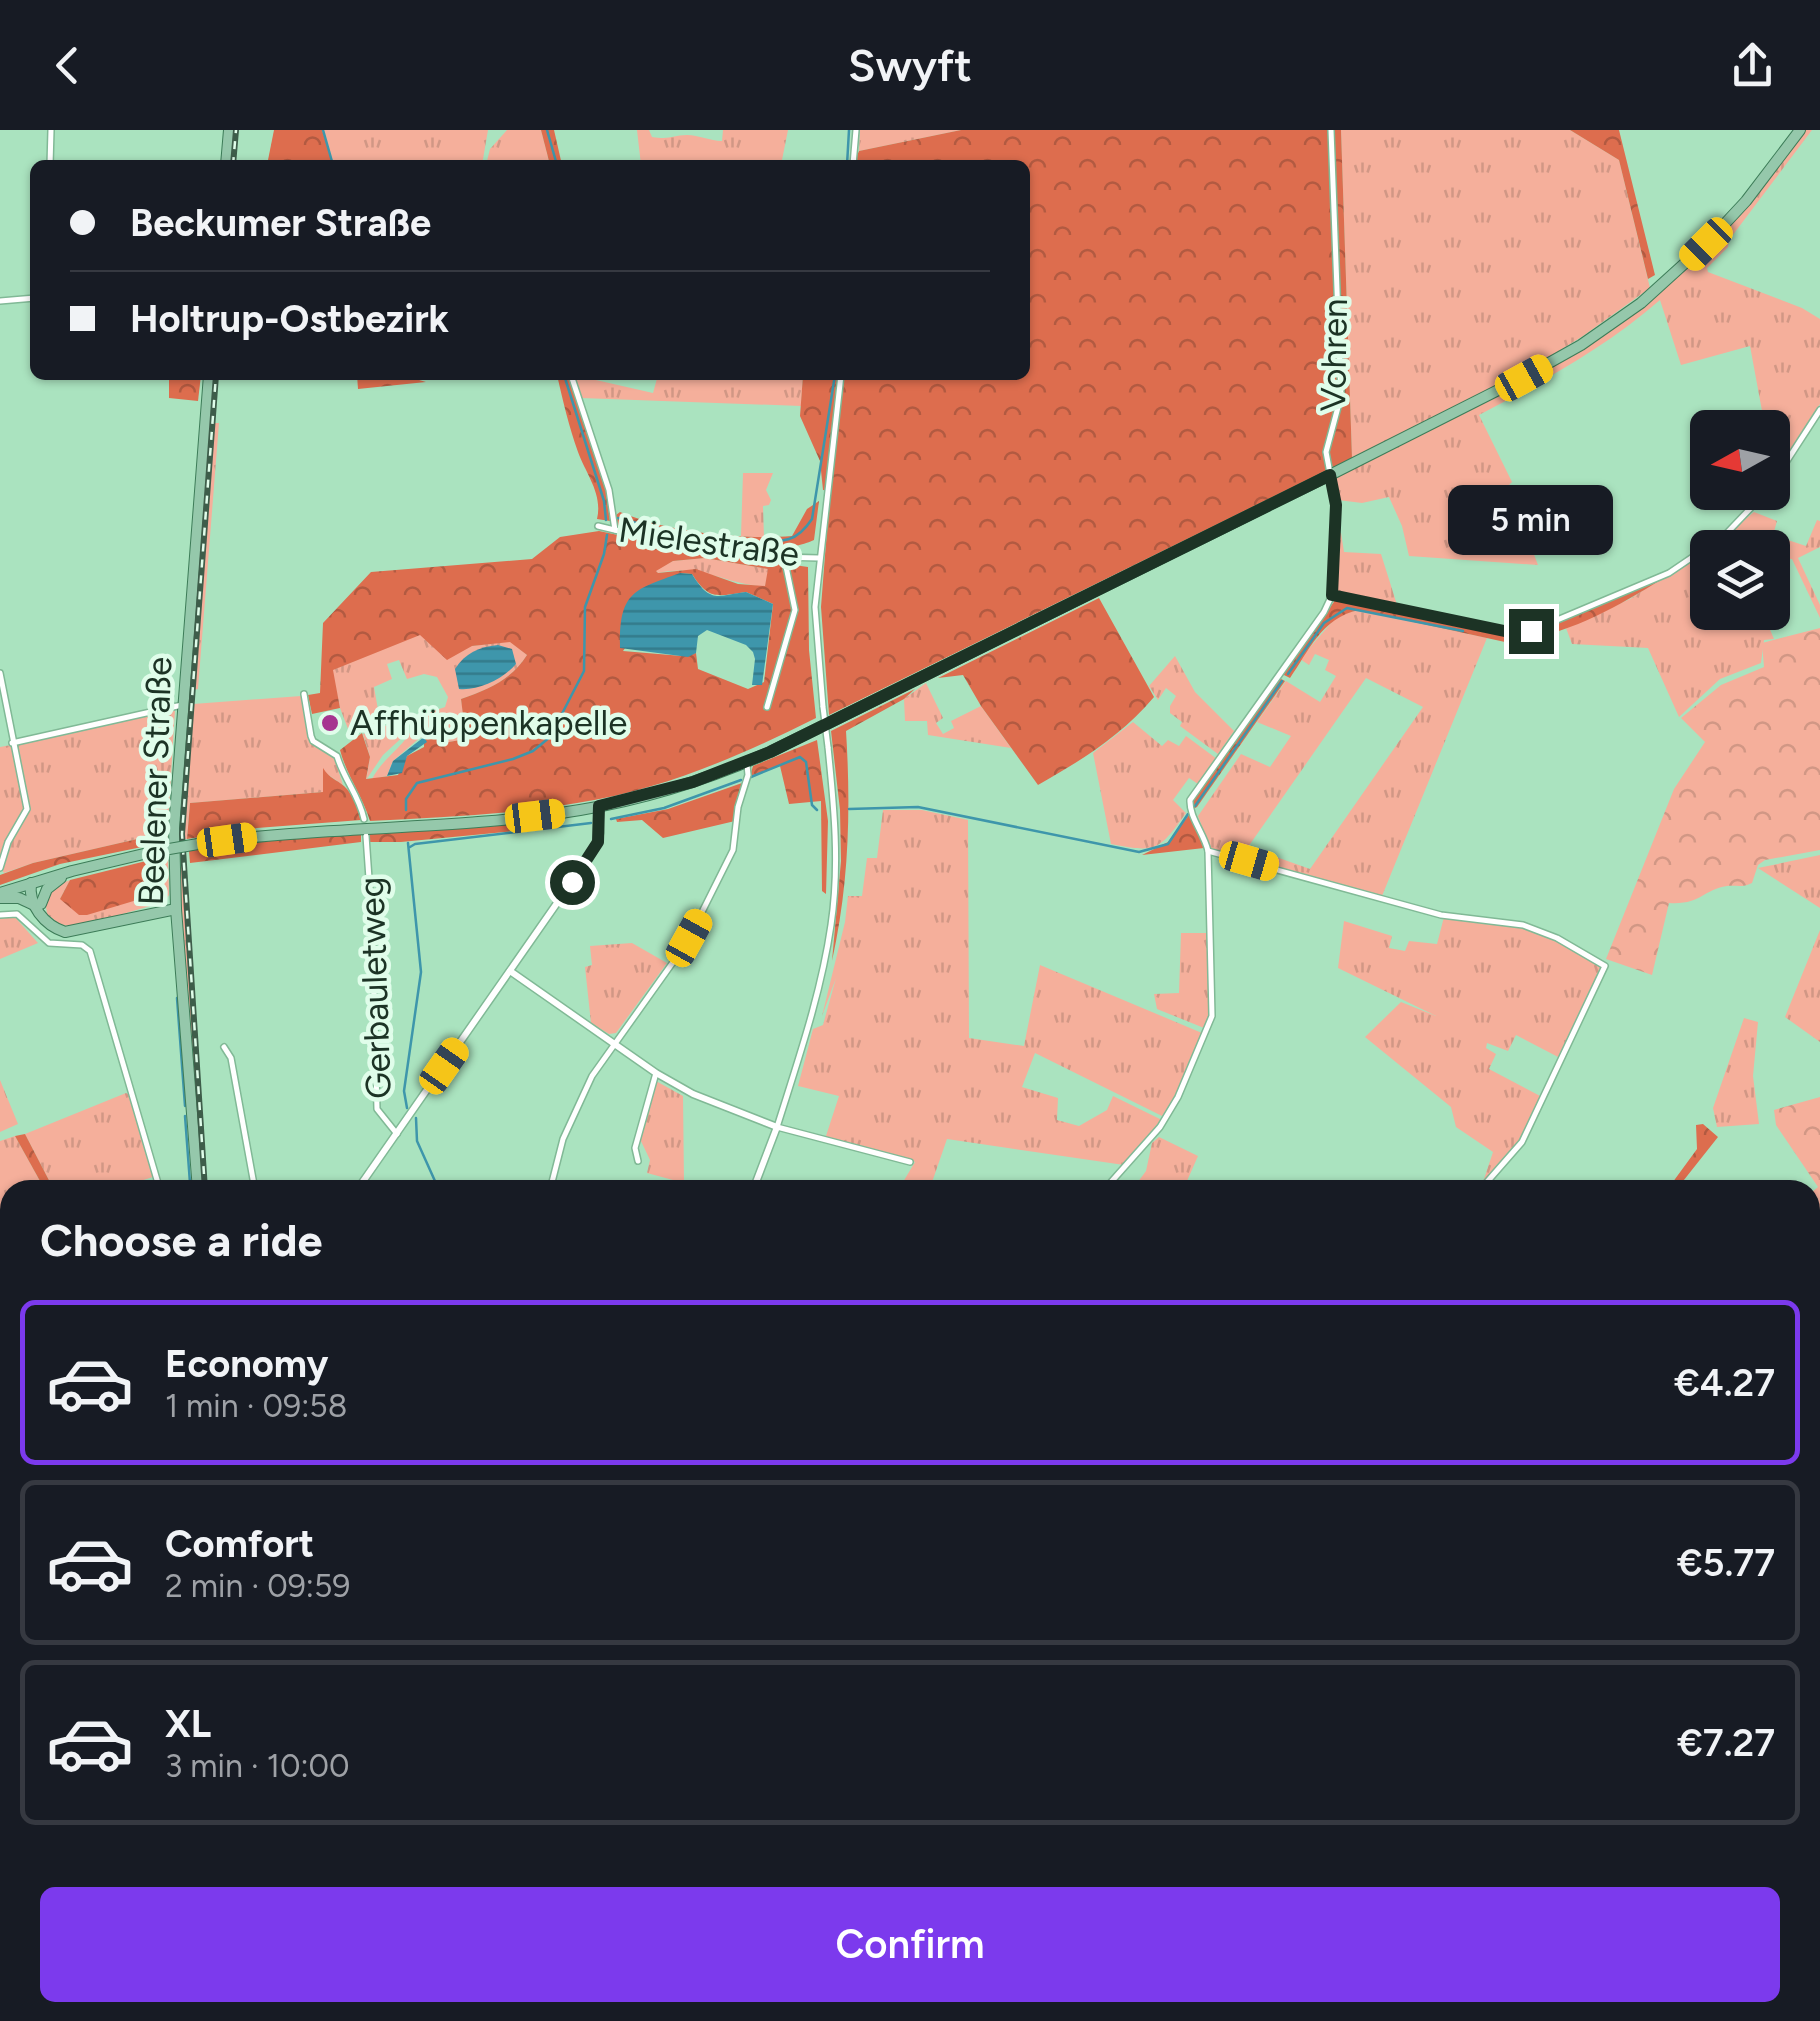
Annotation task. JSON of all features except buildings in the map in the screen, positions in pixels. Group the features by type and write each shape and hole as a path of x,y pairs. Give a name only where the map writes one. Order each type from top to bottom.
{"main road":[{"path":"226,160 228,130"},
{"path":"0,896 72,871 152,852 303,831 488,820 599,806 693,782 746,763 1524,378 1610,325 1664,284 1746,201 1800,130"},
{"name":"Beelener Straße","path":"197,1180 176,909 174,828 209,380"},
{"path":"38,905 50,885 72,871"},
{"path":"31,883 43,918 56,929 74,932 125,917 176,909"},
{"path":"0,896 38,905"}],"street":[{"path":"50,160 52,130"},
{"path":"853,160 856,130"},
{"name":"Vohren","path":"1208,851 1202,829 1191,813 1190,800 1324,612 1332,595 1336,505 1326,452 1341,396 1331,130"},
{"path":"0,300 30,298"},
{"path":"573,380 609,490 615,530"},
{"path":"757,1180 818,993 831,923 836,860 815,607 840,380"},
{"path":"1790,456 1820,410"},
{"path":"1332,595 1514,633 1531,631 1669,573 1724,535 1748,510"},
{"name":"Mielestraße","path":"598,526 685,544 784,558 819,558"},
{"path":"767,707 795,610 784,558"},
{"path":"0,673 27,808 8,842 0,868"},
{"path":"304,694 311,736 338,756 346,782 361,801 364,819"},
{"path":"12,743 182,704"},
{"path":"553,1180 566,1132 592,1076 686,944 733,850 740,799 748,775 746,763"},
{"path":"367,1180 594,850 600,833 599,806"},
{"name":"Gerbauletweg","path":"366,836 376,1109 397,1134"},
{"path":"1113,1180 1160,1126 1178,1096 1212,1016 1208,851 1441,915 1523,925 1557,938 1604,966 1522,1142 1489,1180"},
{"path":"0,915 17,914 54,945 82,945 90,951 157,1180"},
{"path":"510,972 656,1073 693,1094 777,1127 910,1162"},
{"path":"224,1046 231,1058 253,1180"},
{"path":"638,1161 634,1148 656,1073"}],"green space":[{"path":"274,130 322,130 332,160 268,160"},
{"path":"324,130 488,130 483,160 333,160"},
{"path":"507,130 541,130 549,160 487,160 490,149"},
{"path":"541,130 554,130 561,160 549,160"},
{"path":"637,130 649,130 652,137 687,135 722,141 723,130 788,130 782,160 640,160"},
{"path":"860,130 961,130 859,151"},
{"path":"961,130 1341,130 1352,458 829,715 821,607 830,491 823,490 820,461 800,416 803,380 1030,380 1030,160 855,160 859,151"},
{"path":"1341,130 1570,130 1619,160 1650,288 1523,373 1352,458"},
{"path":"1570,130 1619,130 1655,275 1648,279 1619,160"},
{"path":"1805,130 1812,130 1729,240 1728,247 1707,268 1708,272 1802,308 1820,319 1820,404 1790,452 1790,410 1762,410 1750,346 1681,365 1660,300 1595,349 1479,415 1512,482 1508,486 1538,565 1409,556 1402,526 1389,497 1362,503 1338,500 1333,479 1544,373 1620,323 1665,287"},
{"path":"169,380 200,380 198,401 169,398"},
{"path":"213,380 215,380 179,841"},
{"path":"357,380 426,382 358,389"},
{"path":"558,380 570,380 606,491 610,521 597,519 596,493 566,414"},
{"path":"576,380 596,380 653,393 657,380 803,380 801,406 581,398"},
{"path":"215,423 219,423 198,689 194,690"},
{"path":"743,473 773,473 766,490 771,500 763,506 764,538 741,536"},
{"path":"819,501 814,540 795,546 745,548 616,525 620,512 704,533 792,536 807,509"},
{"path":"1754,512 1777,521 1774,530 1732,530"},
{"path":"1817,520 1820,521 1820,547 1798,558 1820,605 1820,618 1792,559 1790,541 1806,546"},
{"path":"599,531 695,551 808,567 809,650 816,718 700,770 640,790 500,813 370,821 340,750 362,733 370,757 366,779 398,775 407,756 424,747 424,737 420,738 432,728 443,743 466,739 461,699 498,683 527,655 510,642 472,646 447,660 420,635 333,670 340,708 312,714 308,695 320,693 323,623 371,572 532,559 560,537","holes":["705,558 768,569 765,586 738,584 696,569 656,571 673,561","680,573 692,574 709,593 746,592 773,604 764,682 748,689 698,669 696,653 682,656 623,651"]},
{"path":"1336,532 1341,533 1344,552 1381,554 1398,608 1334,594"},
{"path":"705,558 769,569 765,587 700,572 655,570 673,561"},
{"path":"1690,560 1690,630 1770,630 1774,639 1764,640 1761,663 1720,679 1679,717 1648,648 1572,644 1566,628 1630,599"},
{"path":"1662,579 1567,628 1505,642 1359,610 1325,628 1290,678 1282,674 1336,599 1523,636"},
{"path":"1099,598 1154,697 1100,746 1038,785 963,675 938,678"},
{"path":"1359,610 1487,638 1382,896 1210,848 1198,816 1241,754 1270,767 1291,736 1257,722 1286,681 1320,702 1336,676 1325,670 1329,660 1315,654 1309,665 1300,659 1338,615","holes":["1366,678 1423,707 1310,869 1248,847"]},
{"path":"1820,628 1820,850 1765,860 1748,885 1727,886 1695,900 1669,903 1652,975 1606,959 1674,789 1705,742 1681,718 1721,685 1764,667 1762,643"},
{"path":"420,634 472,646 510,641 527,655 498,683 461,699 467,739 443,743 431,728 393,761 387,776 372,779 408,735 416,717 445,707 448,697 437,677 424,674 407,679 399,660 387,664 392,679 374,687 380,721 350,734 332,670"},
{"path":"1175,656 1195,692 1234,731 1218,754 1180,726 1182,722 1170,713 1176,696 1166,688 1158,700 1149,686"},
{"path":"1279,678 1285,681 1193,809 1193,800"},
{"path":"926,683 943,718 936,723 943,734 954,728 951,721 981,706 1011,748 928,735 927,721 905,721 904,699"},
{"path":"915,689 846,731 847,847 832,961 841,861 831,731"},
{"path":"301,696 308,737 334,757 343,785 324,772 323,792 190,803 184,839 193,704"},
{"path":"175,709 167,842 161,843 159,834 4,873 6,850 29,809 18,745"},
{"path":"410,717 407,733 383,755 366,780 370,757 363,734"},
{"path":"1133,722 1162,746 1168,740 1179,746 1186,736 1217,759 1198,784 1189,778 1173,800 1186,813 1162,842 1147,848 1111,844 1093,753"},
{"path":"817,740 828,821 826,894 822,891 821,801 789,804 780,766 750,776 753,766"},
{"path":"11,745 25,807 0,861 0,747"},
{"path":"323,768 350,793 361,820 257,828 187,839 190,803 323,792"},
{"path":"742,783 735,821 663,838 642,820 616,819 668,809"},
{"path":"883,810 922,810 968,820 969,1038 1024,1046 1040,965 1202,1033 1175,1096 1162,1116 1035,1053 1022,1087 1058,1098 1057,1120 1079,1126 1107,1110 1113,1096 1162,1120 1149,1141 1124,1165 947,1139 933,1180 904,1180 915,1162 825,1139 839,1096 798,1086 813,1029 823,1025 836,978 822,1016 848,896 862,896 867,858 877,858"},
{"path":"1189,815 1204,848 1142,855 1168,842"},
{"path":"550,821 551,827 401,842 369,842 368,833"},
{"path":"159,834 161,843 60,864 0,885 0,875 33,863"},
{"path":"361,834 361,842 190,863 189,851"},
{"path":"181,852 203,1180 203,1180 181,901"},
{"path":"168,855 169,895 164,902 74,928 47,914 45,900 57,885 70,880 60,899 163,880 162,857"},
{"path":"1820,855 1820,908 1758,868"},
{"path":"162,857 164,879 147,897 87,915 79,915 60,899 70,880"},
{"path":"13,915 38,943 0,959 0,918"},
{"path":"1444,917 1522,927 1550,936 1602,971 1560,1058 1516,1035 1508,1051 1487,1043 1486,1048 1496,1054 1489,1069 1542,1097 1514,1151 1485,1180 1493,1152 1456,1127 1451,1107 1365,1037 1401,1002 1436,1016 1338,968 1344,921 1392,936 1389,948 1405,951 1409,941 1437,944"},
{"path":"1820,930 1820,1042 1785,1017"},
{"path":"1181,933 1208,933 1210,1015 1204,1028 1157,1009 1154,994 1179,993"},
{"path":"632,943 667,963 616,1033 609,1034 591,1023 585,967 592,965 590,946"},
{"path":"1744,1018 1758,1022 1753,1076 1759,1124 1717,1127 1713,1108"},
{"path":"0,1080 18,1124 0,1132"},
{"path":"656,1081 683,1096 684,1180 647,1173 650,1160 640,1139"},
{"path":"126,1093 130,1095 156,1176 143,1180 49,1180 25,1134"},
{"path":"1820,1097 1820,1180 1813,1180 1776,1125 1774,1110"},
{"path":"1703,1124 1718,1137 1684,1180 1674,1180 1697,1149 1696,1125"},
{"path":"25,1134 49,1180 39,1180 15,1136"},
{"path":"15,1136 39,1180 0,1180 0,1141"},
{"path":"1159,1137 1198,1156 1187,1180 1139,1180 1146,1171 1152,1143"}],"water":[{"path":"680,573 692,574 705,590 716,596 746,592 773,604 762,685 752,685 755,659 746,645 707,630 698,636 696,653 688,657 620,648 622,615 632,596"},
{"path":"498,645 512,649 516,664 490,683 459,689 455,669 459,663 473,652"},
{"path":"424,737 427,742 407,756 402,773 387,776 393,761"}],"waterway":[{"path":"323,130 332,160"},
{"path":"547,130 556,160"},
{"path":"847,160 849,130"},
{"path":"566,380 604,501 606,520"},
{"path":"618,518 729,540 773,542 796,536 812,519 834,380"},
{"path":"406,810 406,799 417,783 513,759 533,751 550,737 584,671 585,607 607,535"},
{"path":"1288,674 1324,623 1347,608 1463,631"},
{"path":"1195,806 1282,681"},
{"path":"751,777 800,757 806,762 812,805 817,810"},
{"path":"611,819 664,808 741,780"},
{"path":"849,809 918,807 1139,852 1168,844 1188,814"},
{"path":"410,847 591,823"},
{"path":"407,1108 404,1091 421,972 408,843"},
{"path":"177,998 185,1106"},
{"path":"185,1116 190,1180"},
{"path":"416,1118 417,1141 435,1180"}],"railway":[{"path":"233,160 236,130"},
{"path":"204,1180 182,834 216,380"}],"place":[{"name":"Affhüppenkapelle","path":"330,723"}],"route":[{"path":"572,882 598,842 599,806 693,782 746,763 1330,475 1336,505 1332,595 1514,633 1531,631"}]}
